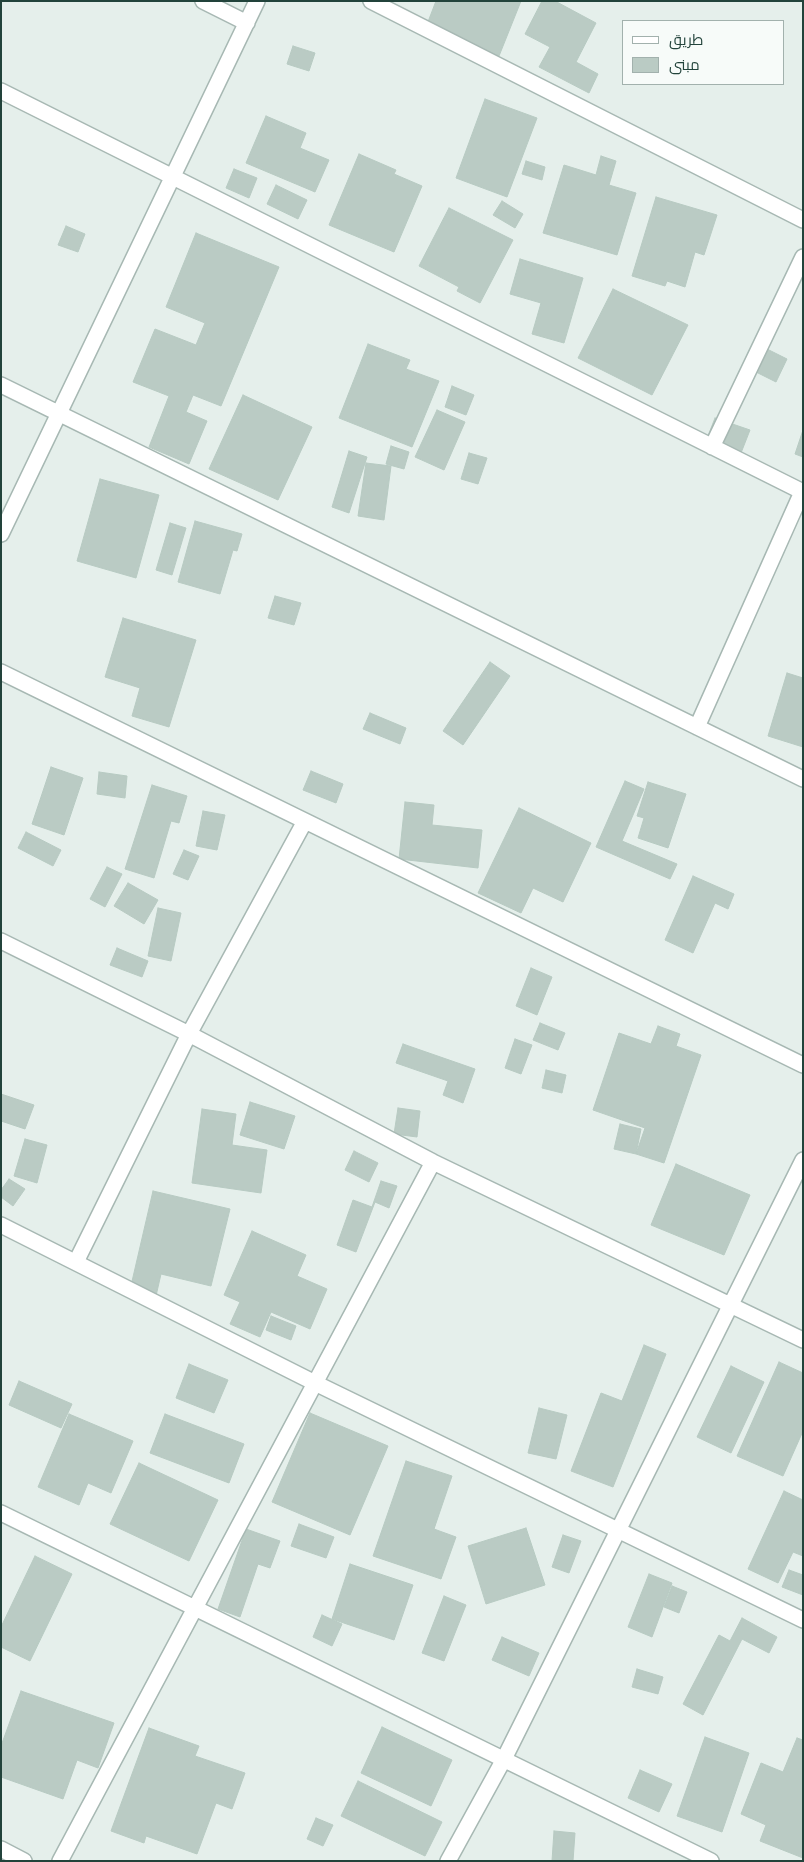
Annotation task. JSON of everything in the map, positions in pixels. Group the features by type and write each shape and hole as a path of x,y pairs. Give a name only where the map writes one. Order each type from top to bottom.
{"street":[{"path":"203,1 247,23"},
{"path":"1,534 257,1"},
{"path":"372,1 803,220"},
{"path":"1,91 802,492 697,727"},
{"path":"712,447 803,257"},
{"path":"1,385 60,412 803,779"},
{"path":"1,672 803,1065"},
{"path":"76,1262 189,1034 305,821"},
{"path":"1,941 189,1034 433,1162 803,1340"},
{"path":"448,1861 504,1759 803,1160"},
{"path":"60,1861 433,1162"},
{"path":"1,1225 315,1383 803,1620"},
{"path":"1,1513 711,1861"},
{"path":"1,1849 24,1861"}],"building":[{"path":"436,1 521,1 499,56 426,27"},
{"path":"542,1 555,1 596,23 576,62 598,74 589,93 539,67 550,47 525,34"},
{"path":"293,46 315,53 309,71 287,64"},
{"path":"485,99 537,118 507,197 456,178"},
{"path":"266,116 306,133 300,148 329,160 315,192 246,163"},
{"path":"359,154 396,170 394,174 422,186 394,252 329,225"},
{"path":"601,156 616,161 609,185 636,193 617,255 543,233 564,165 596,175"},
{"path":"526,161 545,167 542,180 522,174"},
{"path":"234,169 257,178 249,198 226,188"},
{"path":"276,185 307,200 298,219 267,204"},
{"path":"656,197 717,215 704,255 695,252 685,287 667,281 665,286 632,276"},
{"path":"502,201 523,214 515,228 493,215"},
{"path":"449,208 513,240 480,303 457,291 459,287 419,266"},
{"path":"66,226 85,234 78,252 58,245"},
{"path":"196,233 279,267 221,406 193,395 186,412 207,421 189,464 149,447 169,396 133,382 155,329 196,345 205,323 166,307"},
{"path":"520,259 583,278 564,343 532,334 541,303 510,294"},
{"path":"613,289 688,325 652,395 578,358"},
{"path":"368,344 410,360 406,369 439,381 412,447 339,418"},
{"path":"767,349 787,359 776,382 756,372"},
{"path":"452,386 474,395 466,415 445,407"},
{"path":"243,395 312,427 278,500 209,469"},
{"path":"437,410 465,422 444,470 415,457"},
{"path":"715,418 750,430 741,453 706,441"},
{"path":"803,430 803,457 795,454"},
{"path":"391,446 409,452 404,469 386,464"},
{"path":"349,451 367,457 349,513 332,507"},
{"path":"469,453 487,458 478,484 461,479"},
{"path":"366,463 391,466 384,520 358,516"},
{"path":"100,479 159,495 136,578 77,561"},
{"path":"195,521 242,534 237,551 233,550 220,594 178,582"},
{"path":"170,523 186,528 172,575 156,570"},
{"path":"275,596 301,603 294,625 268,618"},
{"path":"123,618 196,640 169,727 132,716 140,688 105,677"},
{"path":"490,662 510,676 463,745 443,731"},
{"path":"787,673 803,678 803,747 768,736"},
{"path":"370,713 406,728 400,744 363,729"},
{"path":"51,767 83,778 64,835 32,824"},
{"path":"311,771 343,784 336,803 303,790"},
{"path":"99,772 127,776 125,798 97,794"},
{"path":"625,781 644,789 622,841 677,864 670,879 596,847"},
{"path":"648,782 686,794 668,848 638,838 644,818 637,816"},
{"path":"152,785 187,796 179,823 171,821 154,878 125,869"},
{"path":"405,802 434,805 432,825 482,830 478,868 399,859"},
{"path":"519,808 591,843 563,902 533,888 521,913 478,893"},
{"path":"203,811 225,815 217,850 196,846"},
{"path":"26,832 61,850 53,866 18,848"},
{"path":"184,850 199,856 188,880 173,874"},
{"path":"107,867 122,874 105,907 90,899"},
{"path":"693,876 734,894 728,909 715,903 693,953 665,940"},
{"path":"128,883 158,900 144,924 114,906"},
{"path":"158,908 181,913 171,961 148,956"},
{"path":"117,948 148,961 142,977 110,965"},
{"path":"531,968 552,977 537,1015 516,1006"},
{"path":"540,1023 565,1033 558,1050 533,1040"},
{"path":"658,1026 680,1034 676,1046 701,1055 664,1163 636,1154 645,1128 593,1110 619,1033 651,1044"},
{"path":"515,1039 532,1045 521,1074 505,1068"},
{"path":"403,1044 475,1069 463,1103 443,1095 448,1081 396,1063"},
{"path":"546,1070 566,1075 562,1093 542,1088"},
{"path":"1,1094 34,1105 25,1129 1,1121"},
{"path":"250,1102 295,1116 284,1149 240,1135"},
{"path":"398,1108 420,1111 417,1137 394,1134"},
{"path":"202,1109 236,1114 232,1145 267,1150 261,1193 192,1183"},
{"path":"620,1124 641,1129 636,1154 614,1149"},
{"path":"25,1139 47,1145 37,1183 14,1176"},
{"path":"354,1151 378,1163 369,1182 345,1170"},
{"path":"676,1164 750,1195 724,1255 651,1225"},
{"path":"9,1179 25,1189 13,1206 1,1197 1,1190"},
{"path":"381,1181 397,1186 389,1208 375,1202 356,1252 337,1245 353,1200 372,1207"},
{"path":"153,1191 230,1209 211,1286 161,1274 156,1296 130,1290"},
{"path":"252,1231 306,1255 297,1276 327,1289 310,1329 271,1312 260,1337 230,1324 240,1302 224,1295"},
{"path":"271,1316 296,1326 291,1340 266,1330"},
{"path":"644,1345 666,1354 613,1487 571,1471 601,1393 622,1401"},
{"path":"779,1362 803,1373 803,1431 783,1476 737,1456"},
{"path":"189,1364 228,1380 214,1413 176,1398"},
{"path":"731,1366 764,1382 731,1453 697,1437"},
{"path":"19,1381 72,1404 61,1428 9,1405"},
{"path":"539,1408 567,1415 556,1459 528,1453"},
{"path":"310,1413 388,1446 350,1535 272,1502"},
{"path":"69,1414 133,1441 111,1493 88,1483 79,1505 38,1487"},
{"path":"165,1414 244,1444 229,1483 150,1453"},
{"path":"406,1461 452,1476 434,1529 456,1537 441,1579 373,1556"},
{"path":"139,1463 218,1500 189,1561 110,1524"},
{"path":"784,1491 803,1500 803,1556 793,1552 778,1583 748,1569"},
{"path":"299,1524 334,1537 326,1558 291,1546"},
{"path":"526,1528 545,1585 486,1604 468,1546"},
{"path":"246,1529 280,1541 270,1568 258,1564 240,1617 218,1609"},
{"path":"563,1535 581,1541 569,1573 552,1567"},
{"path":"35,1556 72,1574 30,1661 1,1647 1,1627"},
{"path":"350,1564 413,1585 394,1640 332,1619"},
{"path":"789,1570 803,1575 803,1595 782,1587"},
{"path":"649,1574 672,1583 652,1637 628,1627"},
{"path":"672,1586 687,1592 679,1613 664,1607"},
{"path":"444,1596 466,1605 444,1661 422,1653"},
{"path":"322,1615 342,1624 332,1646 313,1637"},
{"path":"742,1618 777,1637 769,1653 742,1639 703,1715 683,1704 719,1635 730,1641"},
{"path":"502,1637 539,1653 529,1676 492,1660"},
{"path":"637,1669 663,1677 658,1694 632,1687"},
{"path":"21,1691 114,1723 98,1768 77,1760 63,1799 1,1777 1,1746"},
{"path":"382,1727 452,1760 431,1806 361,1773"},
{"path":"149,1728 199,1746 195,1756 245,1773 232,1809 216,1803 197,1854 146,1836 144,1843 111,1831"},
{"path":"705,1737 749,1753 722,1832 677,1816"},
{"path":"797,1738 803,1740 803,1858 760,1841 766,1825 741,1814 761,1763 783,1772"},
{"path":"640,1770 672,1784 659,1812 628,1798"},
{"path":"358,1781 442,1822 425,1856 341,1816"},
{"path":"316,1818 333,1825 323,1846 307,1839"},
{"path":"554,1831 575,1833 573,1861 552,1861"}]}
